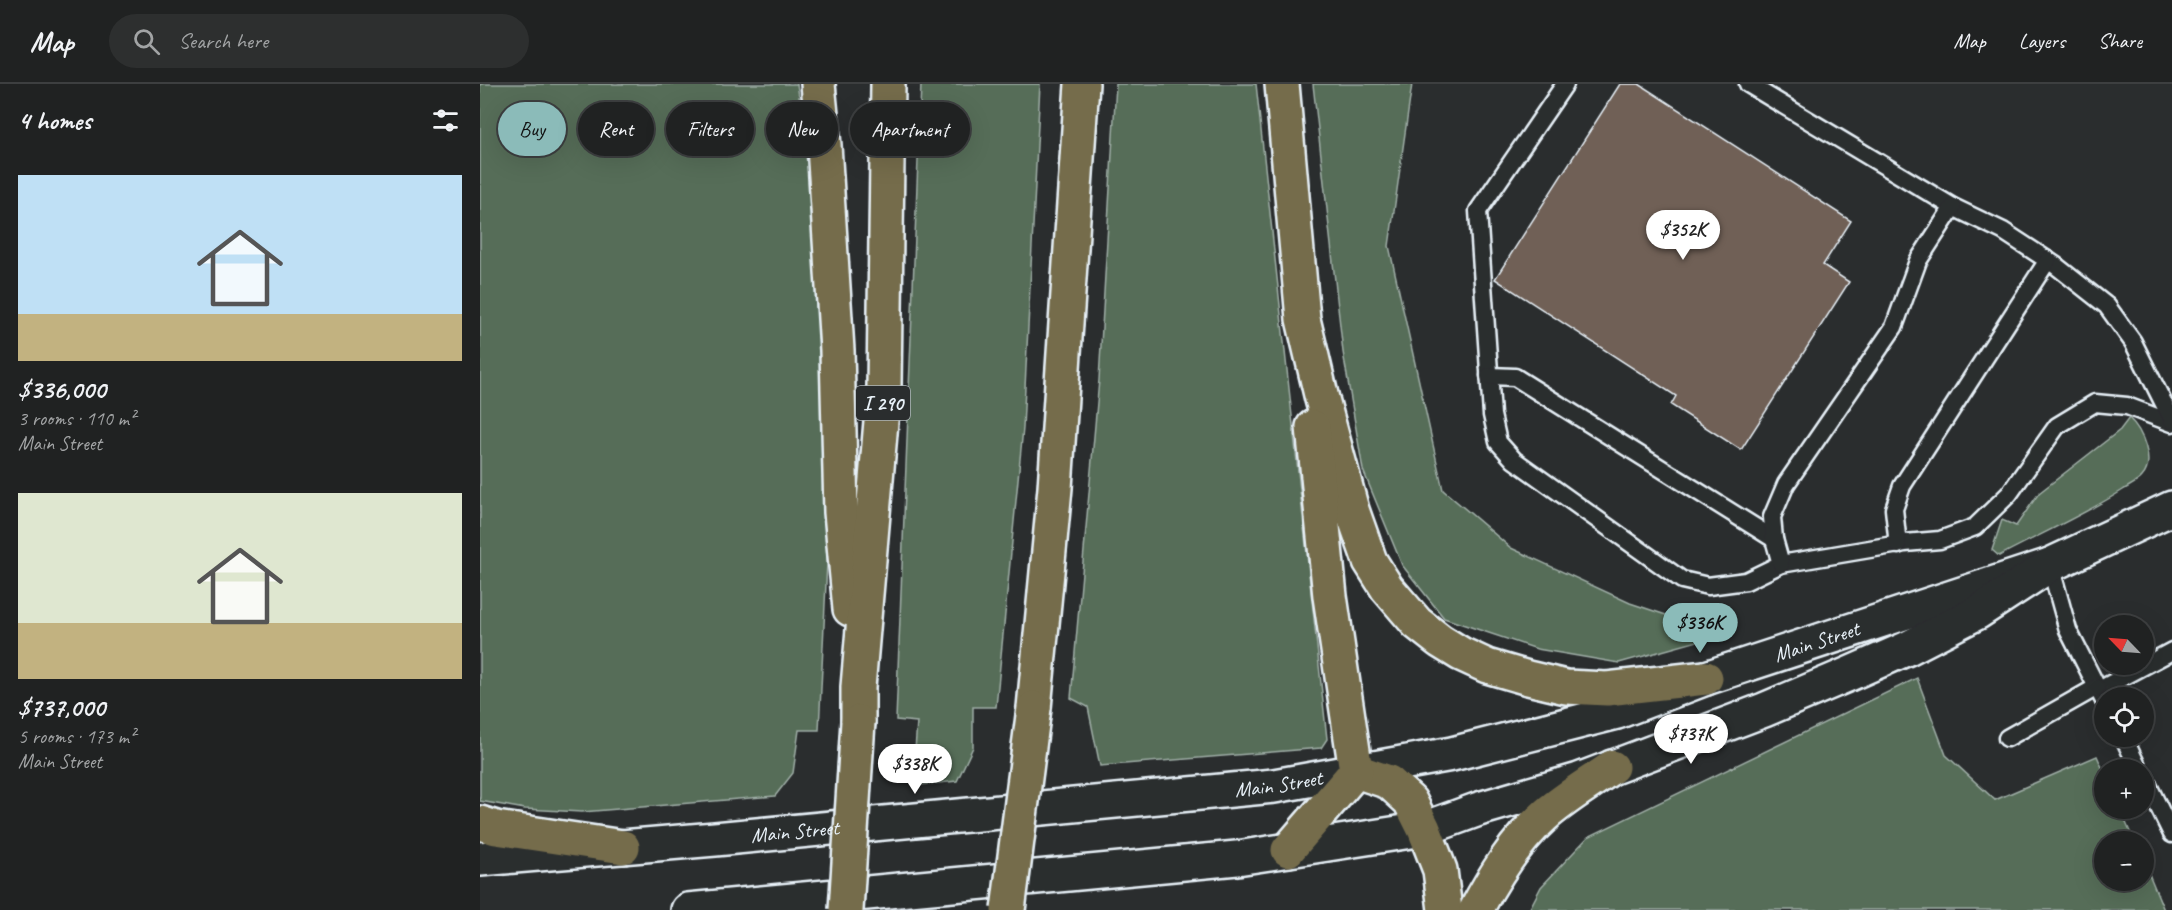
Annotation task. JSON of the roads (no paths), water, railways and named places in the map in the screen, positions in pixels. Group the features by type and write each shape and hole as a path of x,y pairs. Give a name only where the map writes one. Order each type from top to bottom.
{"highway":[{"path":"818,84 837,350 841,512 858,687"},
{"name":"I 290","path":"846,910 858,722 858,687 884,387 888,84"},
{"path":"1008,910 1034,708 1055,488 1082,84"},
{"path":"1282,84 1330,596 1356,771 1288,850"},
{"path":"1303,319 1345,487 1370,561 1387,588 1417,622 1440,641 1487,666 1566,687 1607,689 1706,678"},
{"path":"1476,910 1500,868 1524,836 1545,815 1612,767"},
{"path":"1356,771 1389,782 1410,801 1440,870 1445,910"},
{"path":"480,823 496,828 623,847"}],"main road":[{"name":"Main Street","path":"688,910 1237,858 1424,829 1479,809 1579,780 1764,710 1898,652 1978,612 2050,565 2171,508"},
{"name":"Main Street","path":"480,859 1263,787 1452,754 1617,712 1706,678 2050,565"}],"lane":[{"path":"1565,84 1478,211 1492,415 1498,442 1514,460 1682,580 1708,586 1746,581 1781,564 1940,540 1975,527 2009,494 2057,426 2095,403 2127,406 2172,422"},
{"path":"1748,84 1953,207 2003,231 2048,260 2107,306 2133,342 2172,422"},
{"path":"1781,564 1774,539 1772,517 1786,484 1894,327 1918,261 1953,207"},
{"path":"1898,545 1894,509 1902,486 2048,260"},
{"path":"1489,376 1515,377 1774,539"},
{"path":"2050,565 2068,630 2097,687"},
{"path":"2109,687 2172,651"},
{"path":"2007,738 2094,695"},
{"path":"2154,797 2172,834"}]}
